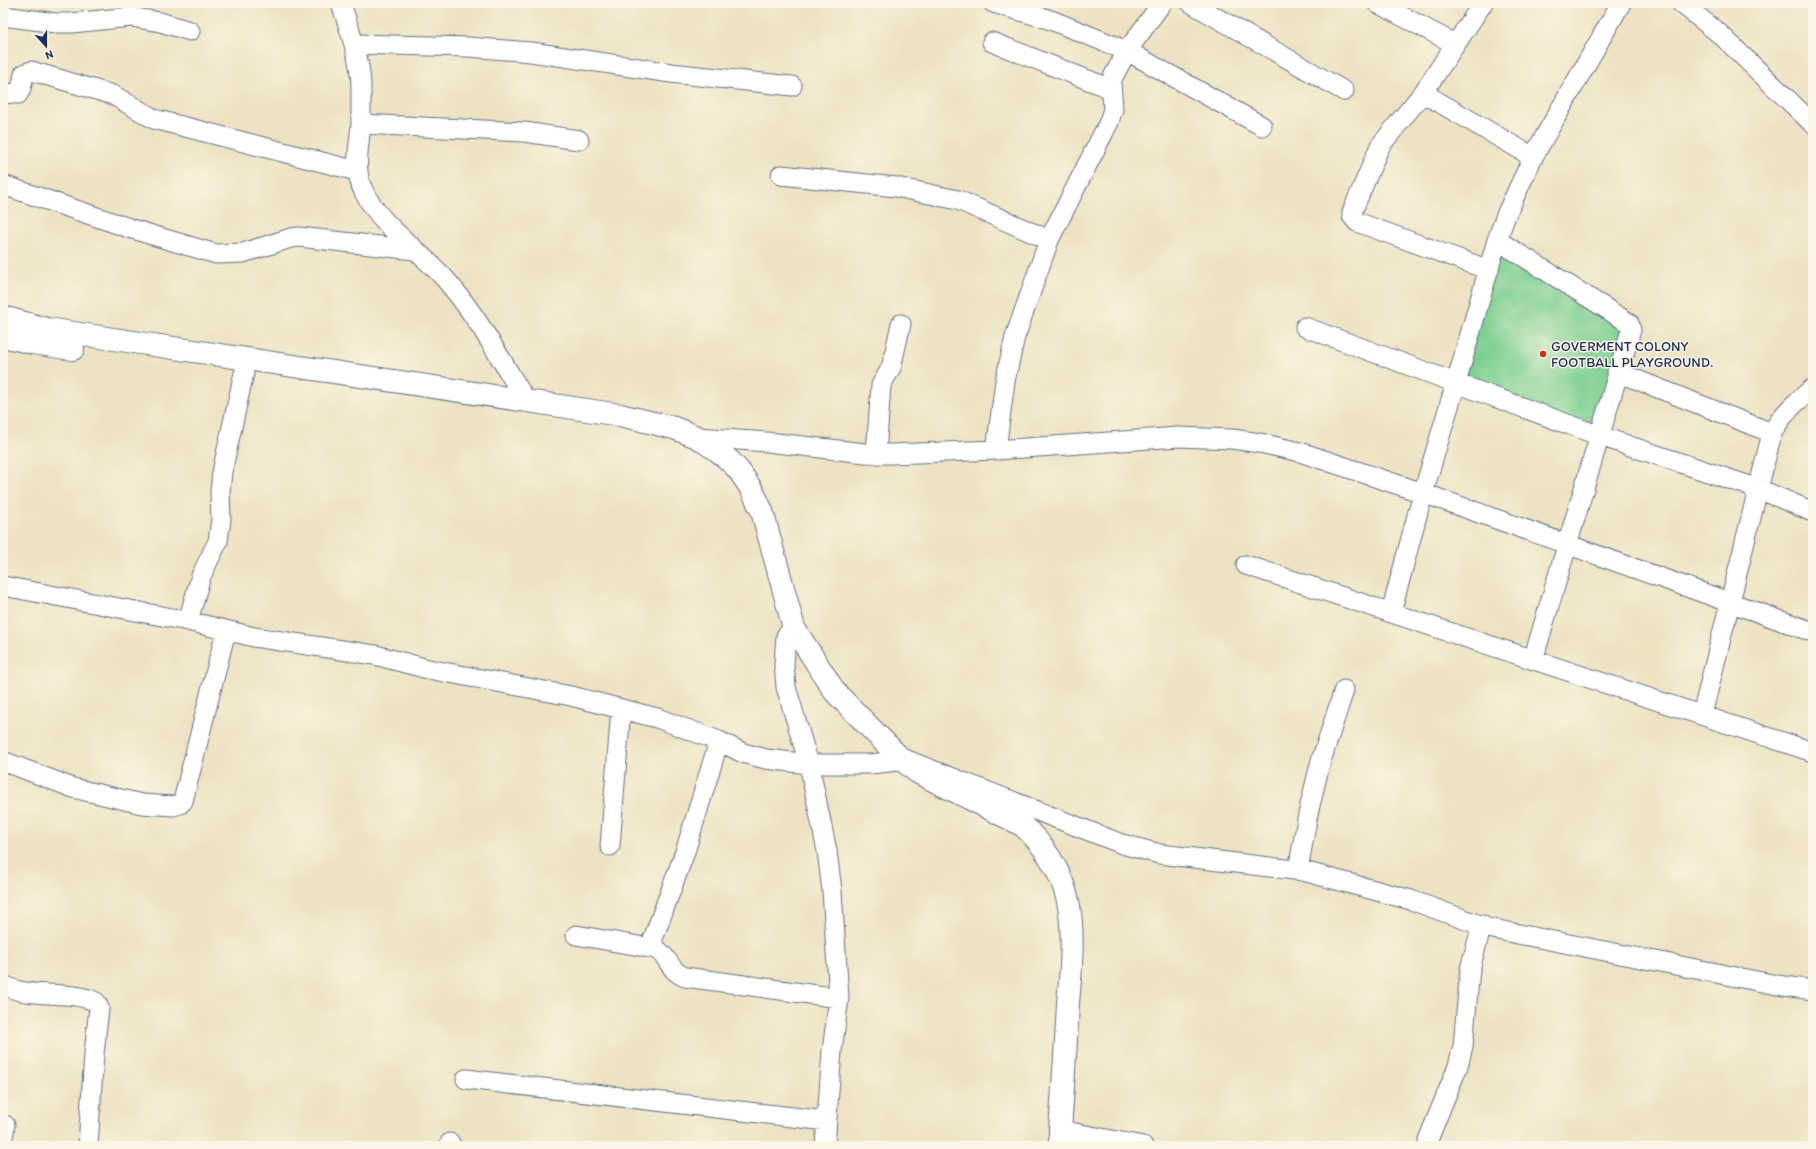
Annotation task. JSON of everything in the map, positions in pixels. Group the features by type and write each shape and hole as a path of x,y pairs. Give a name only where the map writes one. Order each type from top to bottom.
{"main road":[{"path":"3,317 47,329 620,415 674,428 696,437 718,450 740,472 752,490 762,511 769,533 790,632"},
{"path":"3,336 40,344 565,418 626,429 663,438 689,447 710,461 727,478 744,500 755,525 776,611 835,692 897,761 1022,825 1033,835 1044,849 1056,871 1067,896 1070,911 1071,960 1056,1141"}],"street":[{"path":"341,3 354,44 361,83 357,171 364,192 384,221 394,232 426,259 456,292 506,366 526,401"},
{"path":"993,3 1051,20 1128,51 1262,126"},
{"path":"996,450 1005,381 1015,337 1049,240 1109,122 1113,109 1111,89 1113,77 1128,51 1162,3"},
{"path":"1191,3 1344,91"},
{"path":"1378,3 1455,44"},
{"path":"1483,3 1423,93 1380,146 1352,212 1352,216 1357,222 1489,270"},
{"path":"1391,613 1423,493 1497,240 1506,214 1532,157 1621,3"},
{"path":"1681,3 1722,35 1813,124"},
{"path":"3,16 56,23 72,23 131,17 160,22 190,31"},
{"path":"992,42 1111,89"},
{"path":"354,44 468,47 531,52 671,73 792,86"},
{"path":"3,93 18,94 21,89 24,74 31,71 36,72 113,95 154,119 357,171"},
{"path":"1423,93 1532,157"},
{"path":"360,124 524,132 579,140"},
{"path":"781,175 896,187 958,200 1049,240"},
{"path":"3,185 132,230 216,254 243,253 286,239 299,237 415,250"},
{"path":"1497,240 1627,320 1631,330 1617,372 1568,546 1533,660"},
{"path":"876,454 881,383 891,368 901,324"},
{"path":"1305,327 1600,436 1759,489 1813,512"},
{"path":"1617,372 1772,434"},
{"path":"188,621 201,576 218,541 221,519 220,492 222,472 244,373"},
{"path":"1702,715 1772,434 1779,420 1790,407 1813,388"},
{"path":"696,437 766,442 876,454 996,450 1178,437 1232,439 1260,443 1300,452 1423,493 1568,546 1813,632"},
{"path":"1246,565 1813,752"},
{"path":"3,586 188,621 226,631 290,643 375,655 428,669 571,696 657,718 719,741 743,753 754,756 809,764 897,761 928,768 1075,827 1140,850 1160,854 1298,870 1411,900 1482,925 1757,981 1813,990"},
{"path":"3,761 72,788 142,804 173,806 180,804 226,631"},
{"path":"790,632 784,664 786,687 809,764 826,851 832,891 839,998 832,1051 825,1146"},
{"path":"1298,870 1308,814 1320,764 1344,690"},
{"path":"610,846 621,709"},
{"path":"650,948 685,852 719,741"},
{"path":"1428,1140 1458,1066 1462,1046 1470,969 1482,925"},
{"path":"576,935 650,948 662,953 675,972 685,977 839,998"},
{"path":"3,984 19,991 68,995 96,1002 99,1008 94,1054 88,1146"},
{"path":"466,1079 827,1121"},
{"path":"1056,1141 1143,1146"}],"green space":[{"name":"GOVERMENT COLONY FOOTBALL PLAYGROUND.","path":"1498,245 1626,329 1598,431 1460,379"}],"place":[{"name":"GOVERMENT COLONY FOOTBALL PLAYGROUND.","path":"1543,354"}]}
